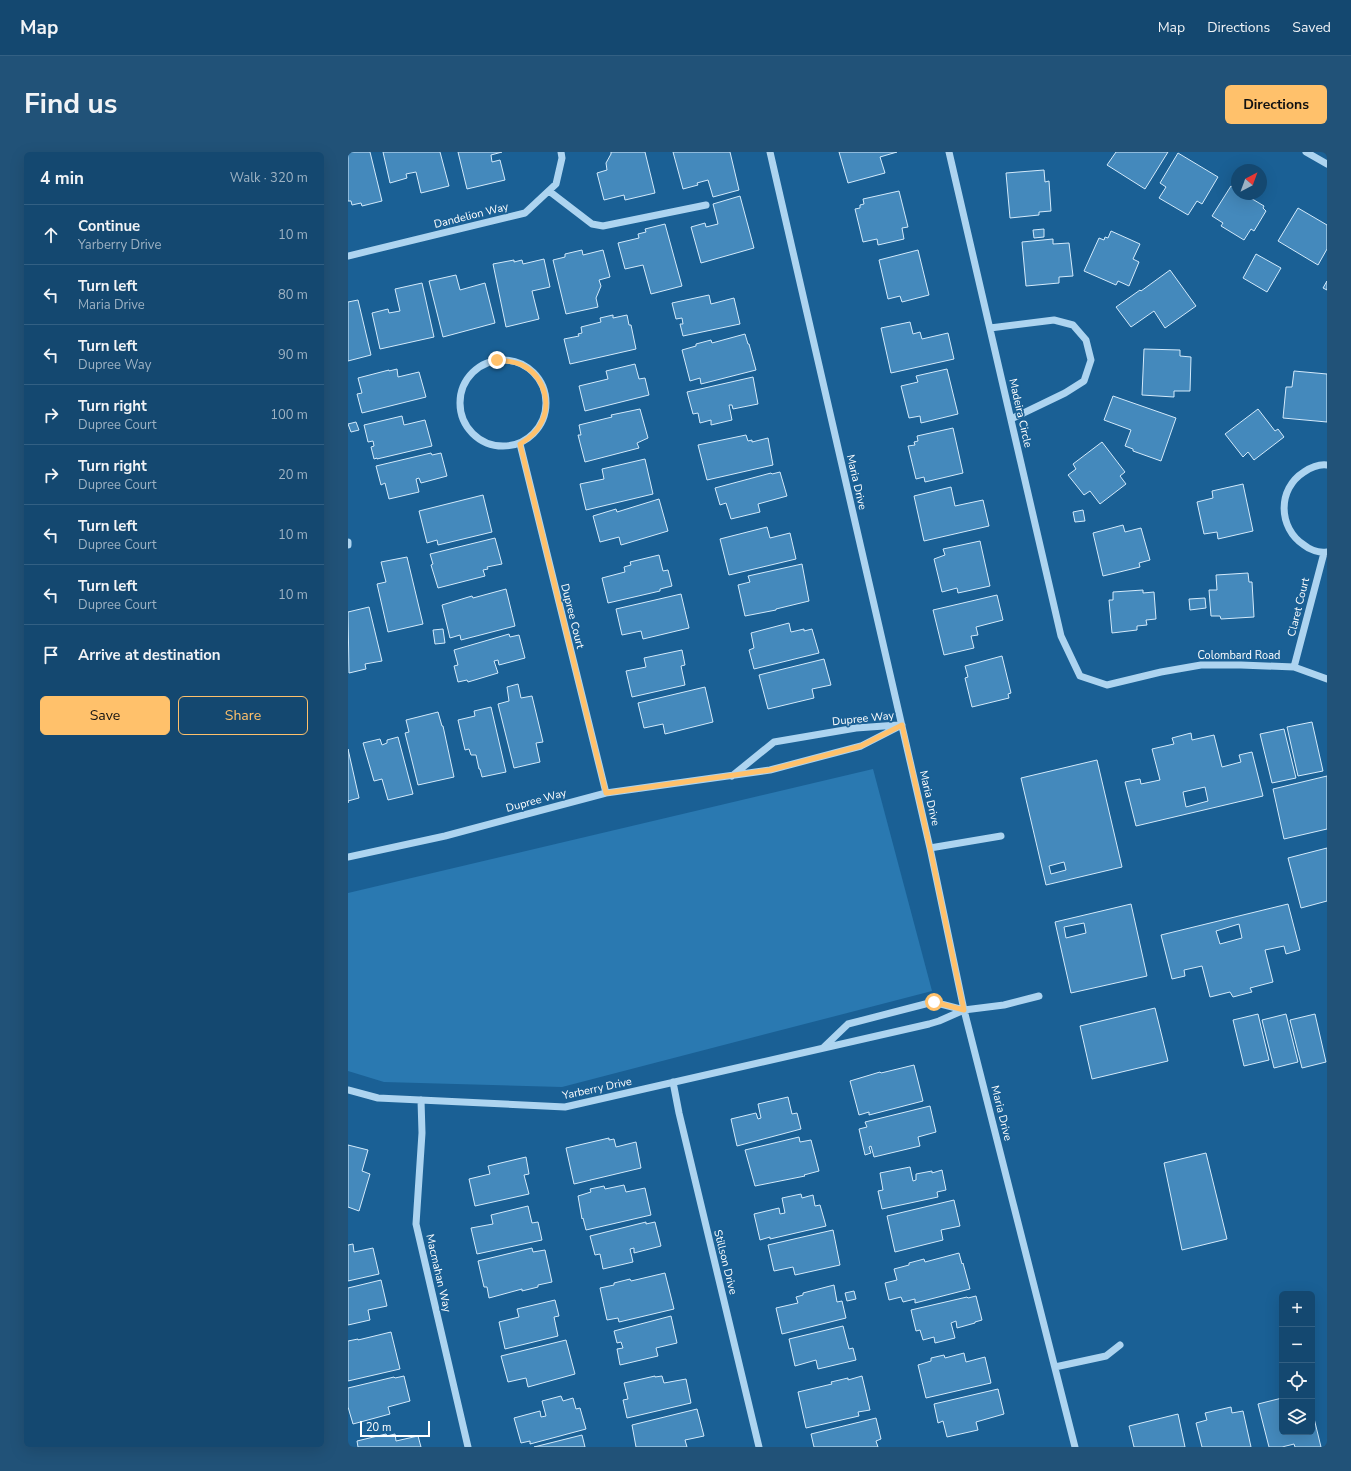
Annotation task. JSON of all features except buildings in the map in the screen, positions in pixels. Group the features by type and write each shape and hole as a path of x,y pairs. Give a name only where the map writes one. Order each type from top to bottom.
{"street":[{"name":"Dandelion Way","path":"348,256 525,214 556,184 562,158 561,152"},
{"name":"Maria Drive","path":"770,152 930,848 964,1010 1075,1447"},
{"name":"Madeira Circle","path":"949,152 1061,636 1080,676"},
{"path":"1306,152 1327,164"},
{"path":"549,191 592,224 603,226 706,205"},
{"path":"990,328 1054,320 1073,325 1086,340 1091,360 1084,381 1065,393 1011,419"},
{"path":"497,360 518,363 535,374 542,386 546,399 545,413 540,426 531,436 520,444 506,447 491,445 477,439 467,428 461,415 460,400 463,385 471,373 483,365 497,360"},
{"name":"Dupree Court","path":"520,444 606,793"},
{"name":"Claret Court","path":"1294,667 1325,552 1310,549 1297,541 1288,530 1284,516 1284,501 1289,487 1297,476 1310,468 1327,465"},
{"name":"Colombard Road","path":"1080,676 1107,685 1161,672 1201,665 1241,664 1294,667 1327,679"},
{"name":"Dupree Way","path":"732,776 774,742 856,728 902,725"},
{"name":"Dupree Way","path":"348,857 445,836 606,793 770,770 861,746 902,725"},
{"path":"930,848 1001,836"},
{"path":"823,1048 848,1024 934,1002 964,1010 1004,1005 1039,996"},
{"name":"Yarberry Drive","path":"348,1090 378,1098 565,1107 939,1021 964,1010"},
{"name":"Stillson Drive","path":"673,1082 679,1113 759,1447"},
{"name":"Macmahan Way","path":"421,1100 422,1132 416,1224 468,1447"},
{"path":"1055,1367 1106,1356 1120,1345"}],"shaded area":[{"path":"873,769 932,991 562,1087 384,1082 348,1071 348,893"}],"route":[{"path":"497,360 511,361 524,366 535,374 542,386 546,399 545,413 540,426 531,436 520,444 606,793 770,770 861,746 902,725 930,848 964,1010 934,1002"}]}
